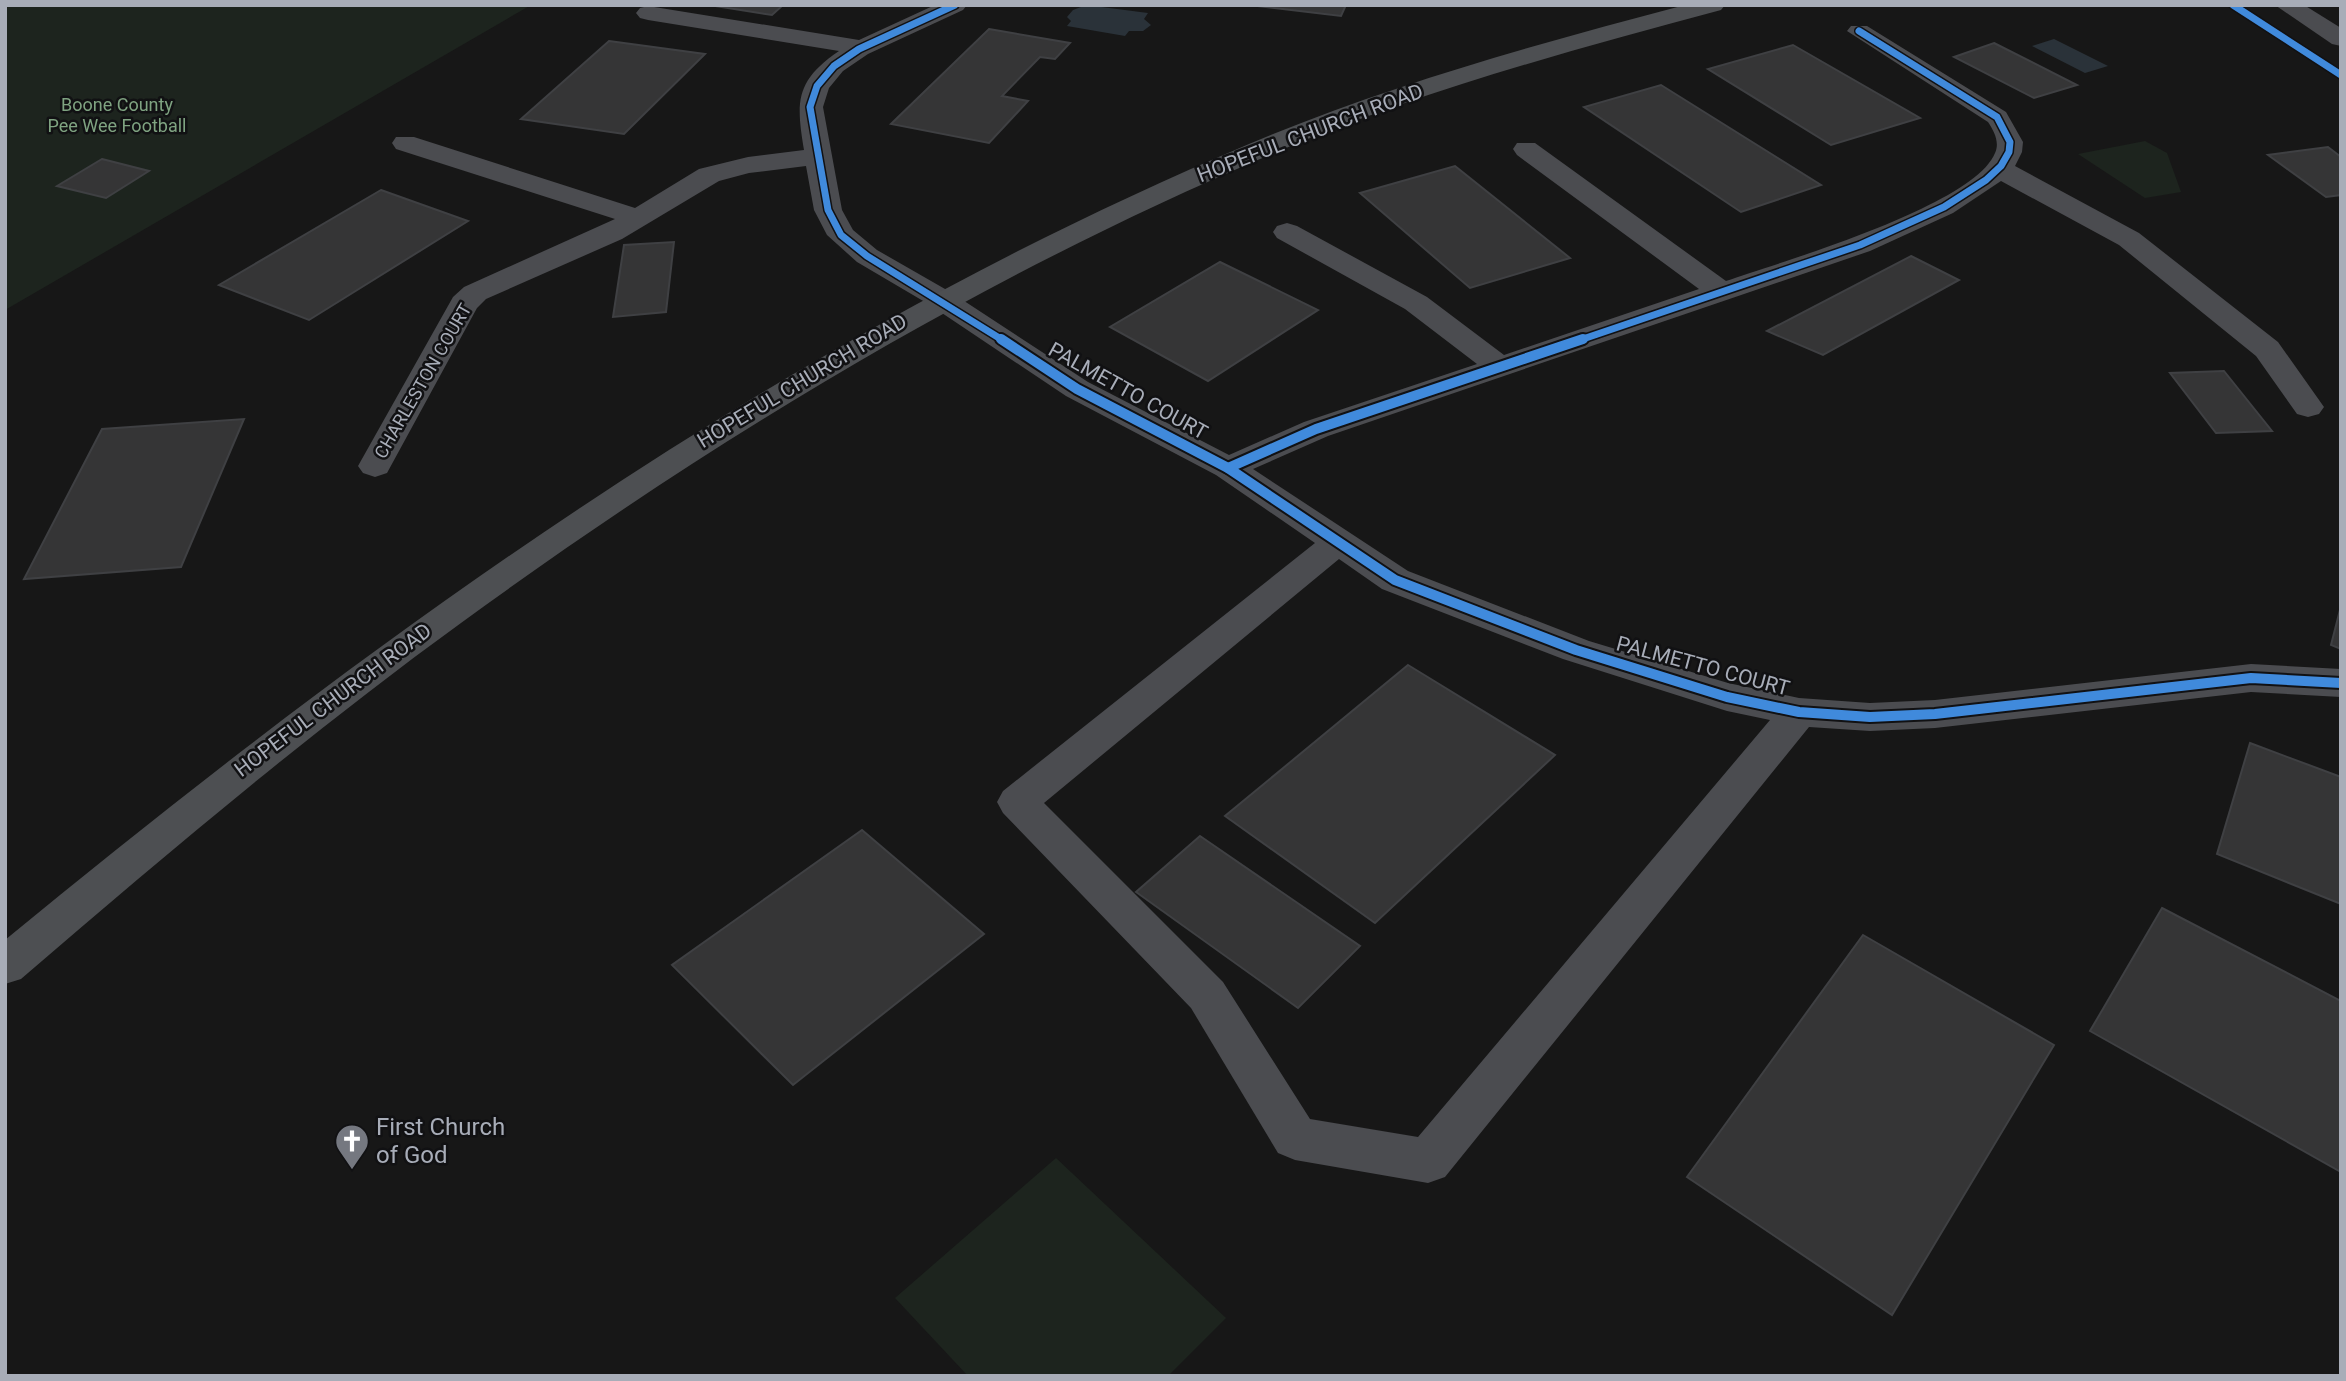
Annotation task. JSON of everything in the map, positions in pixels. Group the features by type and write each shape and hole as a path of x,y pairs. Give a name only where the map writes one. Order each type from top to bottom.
{"main road":[{"name":"HOPEFUL CHURCH ROAD","path":"5,966 127,861 313,712 480,588 632,484 818,369 942,299 1108,216 1261,149 1371,106 1586,38 1713,5"}],"street":[{"path":"942,299 867,256 841,235 828,210 810,107 817,86 834,66 863,47 955,5"},
{"path":"2287,5 2341,39"},
{"path":"648,13 863,47"},
{"path":"1228,468 1315,429 1860,245 1926,217 1985,181 2009,153 2010,140 1997,117 1859,31"},
{"path":"405,143 639,218"},
{"path":"1526,149 1722,292"},
{"name":"CHARLESTON COURT","path":"374,467 469,298 494,282 611,233 709,175 748,164 818,156"},
{"path":"1998,168 2129,239 2267,349 2308,407"},
{"path":"1287,232 1416,303 1499,366"},
{"name":"PALMETTO COURT","path":"942,299 1077,389 1228,468 1395,580 1576,650 1727,697 1799,712 1870,717 1935,714 2251,678 2341,684"},
{"path":"1338,542 1017,802 1207,995 1295,1138 1428,1161 1799,712"}],"green space":[{"name":"Boone County Pee Wee Football","path":"5,5 531,5 5,310"},
{"path":"2145,141 2167,153 2181,192 2145,198 2078,154"},
{"path":"1056,1158 1226,1318 1168,1376 968,1376 895,1298"}],"shaded area":[{"path":"1086,5 1148,13 1144,19 1151,25 1143,31 1129,31 1125,36 1067,26 1071,21 1067,17 1073,10"},
{"path":"2054,39 2108,66 2085,73 2032,46"}],"building":[{"path":"709,5 783,5 772,15"},
{"path":"1249,5 1346,5 1341,16"},
{"path":"989,29 1070,43 1055,59 1040,57 1002,96 1028,101 989,143 891,124"},
{"path":"609,41 705,54 624,134 521,119"},
{"path":"1994,43 2077,85 2034,98 1954,57"},
{"path":"1793,45 1920,118 1831,145 1708,69"},
{"path":"1661,85 1821,185 1741,212 1584,107"},
{"path":"2328,147 2341,157 2341,195 2326,197 2268,155"},
{"path":"102,159 149,171 106,198 57,186"},
{"path":"1455,166 1570,258 1470,288 1360,193"},
{"path":"381,190 468,221 309,320 219,285"},
{"path":"674,242 666,312 613,317 624,245"},
{"path":"1911,256 1959,280 1823,355 1767,331"},
{"path":"1220,262 1318,310 1208,381 1110,327"},
{"path":"2224,371 2272,431 2216,433 2170,373"},
{"path":"244,419 181,567 24,579 102,429"},
{"path":"2341,606 2341,649 2331,645"},
{"path":"1408,665 1555,755 1375,923 1225,816"},
{"path":"2250,743 2341,777 2341,904 2217,854"},
{"path":"862,830 984,934 793,1085 672,965"},
{"path":"1200,836 1360,946 1298,1008 1136,892"},
{"path":"2162,908 2341,1001 2341,1172 2090,1031"},
{"path":"1863,935 2054,1045 1892,1315 1687,1177"}],"cycle path":[{"path":"955,5 859,49 834,66 817,86 810,107 828,210 841,235 867,256 941,299 1077,389 1228,468 1395,580 1576,650 1727,697 1799,712 1870,717 1935,714 2251,678 2341,683"},
{"path":"2233,5 2341,75"},
{"path":"1228,468 1316,429 1860,245 1944,207 1986,180 2001,166 2009,152 2010,142 2008,133 1997,117 1859,31"}],"place":[{"name":"First Church of God","path":"352,1171"}]}
